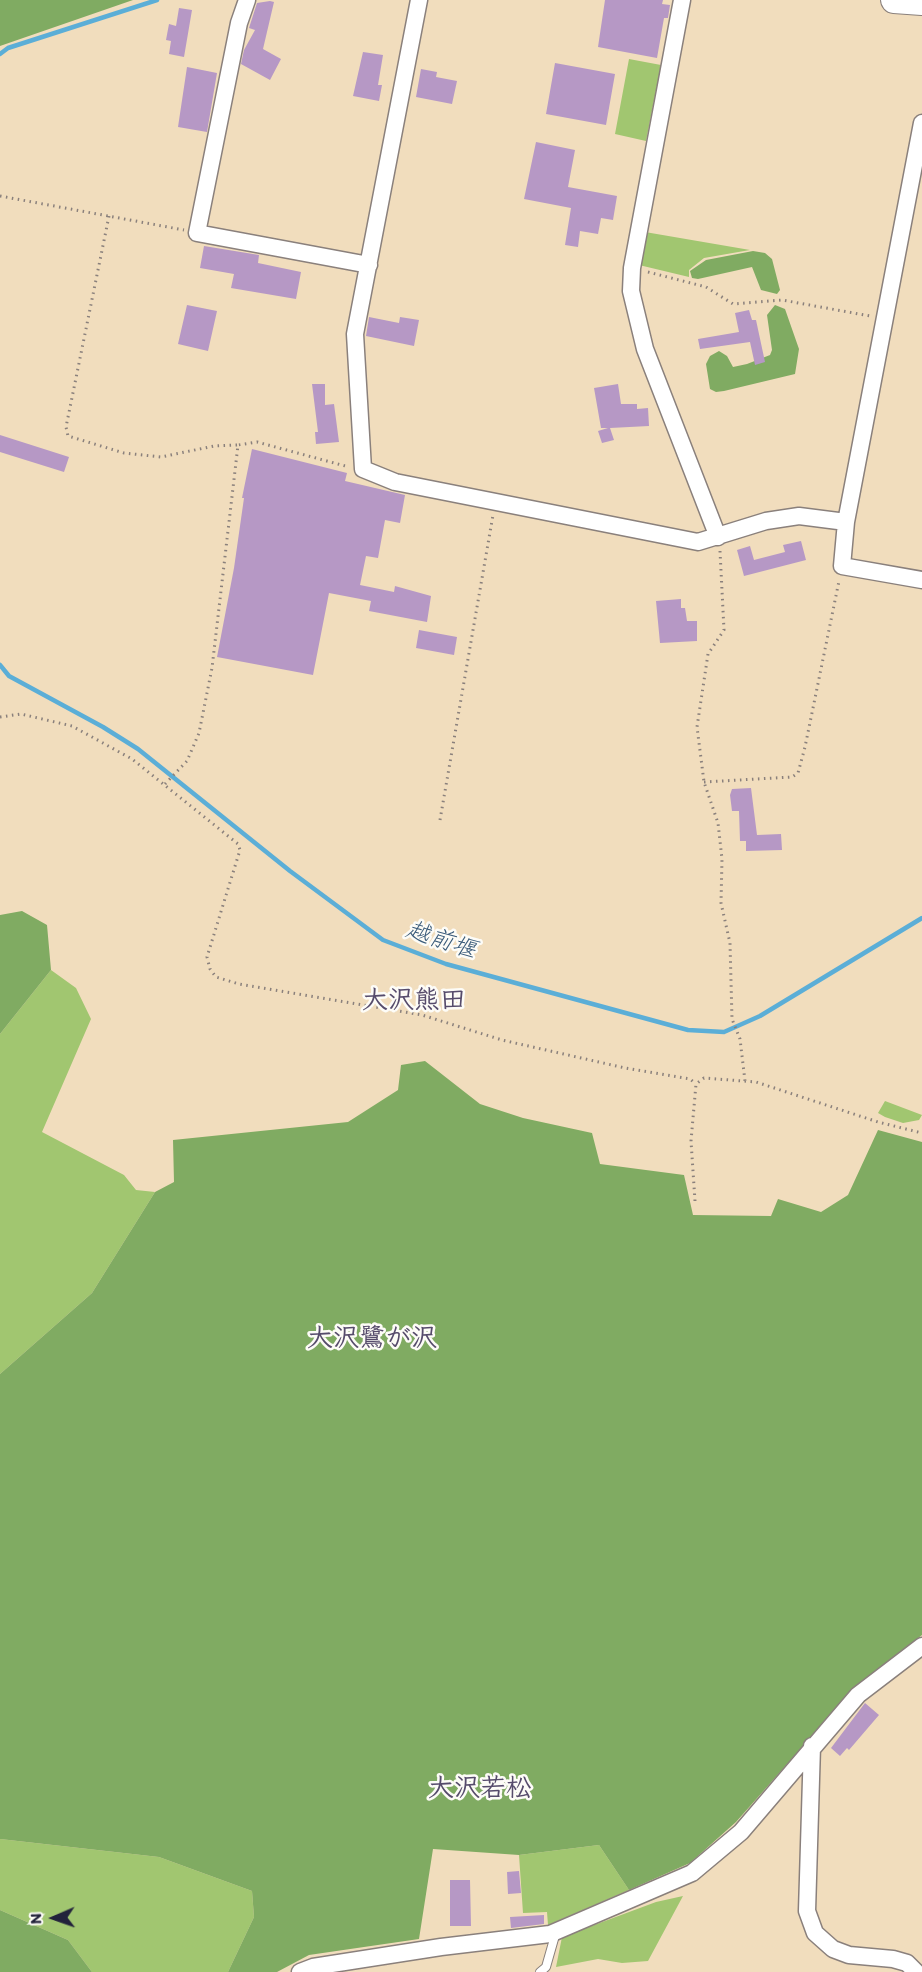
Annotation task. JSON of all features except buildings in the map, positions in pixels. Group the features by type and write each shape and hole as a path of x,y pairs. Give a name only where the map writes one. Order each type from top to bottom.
{"main road":[{"path":"894,0 922,2"}],"street":[{"path":"247,0 238,23 197,232 369,265"},
{"path":"419,0 356,334 363,469 395,482 698,542 766,521 799,516 846,522"},
{"path":"682,0 632,268 631,291 645,349 718,537"},
{"path":"922,123 919,158 884,319 846,522 842,566 922,580"},
{"path":"300,1972 313,1967 367,1965 556,1932 692,1873 741,1832 812,1746 858,1695 922,1646"},
{"path":"812,1746 807,1911 814,1933 833,1949 849,1955 893,1959 907,1963 916,1972"}],"lane":[{"path":"540,1972 546,1967 556,1932"}],"path":[{"path":"0,196 197,232"},
{"path":"109,216 66,427 68,436 124,453 161,457 214,446 238,446 257,442 363,469"},
{"path":"632,268 706,287 734,304 782,300 884,319"},
{"path":"166,782 187,762 199,733 212,668 238,446"},
{"path":"440,820 495,502"},
{"path":"718,537 724,630 708,654 697,727 704,782 718,823 722,859 721,903 730,943 733,1022 745,1081"},
{"path":"704,782 792,777 798,773 806,747 842,566"},
{"path":"0,717 21,714 72,726 132,759 166,782 234,839 240,850 207,957 210,969 216,977 239,984 422,1015 502,1040 626,1068 690,1078 696,1084"},
{"path":"695,1201 691,1141 696,1084 704,1078 756,1082 878,1122 922,1132"}],"green space":[{"path":"0,0 133,0 0,46"},
{"path":"629,59 661,65 646,141 615,134"},
{"path":"645,232 750,250 704,258 689,270 689,277 639,265"},
{"path":"753,251 765,253 772,259 780,290 777,294 761,290 752,267 698,279 692,278 690,271 706,260"},
{"path":"775,305 785,309 799,349 795,374 724,391 716,392 710,389 706,364 710,356 719,351 727,356 733,367 770,355 772,350 767,315"},
{"path":"22,911 47,925 51,970 0,1034 0,915"},
{"path":"51,970 76,988 91,1019 42,1132 124,1175 136,1190 155,1192 92,1293 0,1374 0,1034"},
{"path":"425,1061 480,1104 523,1118 592,1133 600,1164 684,1175 693,1215 771,1216 778,1199 821,1212 848,1195 878,1130 922,1142 922,1635 856,1686 736,1822 690,1863 629,1890 599,1845 519,1855 433,1849 419,1939 309,1955 277,1972 228,1972 254,1917 252,1891 159,1857 0,1839 0,1374 92,1293 155,1192 174,1182 173,1140 348,1122 398,1090 401,1065"},
{"path":"885,1101 922,1115 919,1120 903,1123 885,1117 878,1113"},
{"path":"0,1839 159,1857 252,1891 254,1917 228,1972 92,1972 68,1940 0,1910"},
{"path":"599,1845 629,1890 548,1925 547,1912 523,1913 519,1855"},
{"path":"683,1896 648,1961 622,1963 598,1959 556,1967 562,1937 656,1902"},
{"path":"0,1910 68,1940 92,1972 0,1972"}],"waterway":[{"name":"越前堰","path":"0,54 8,48 157,0"},
{"name":"越前堰","path":"0,665 9,676 103,727 138,749 290,871 383,940 446,964 688,1030 724,1032 760,1016 922,918"}],"district":[{"name":"大沢熊田","path":"414,1001"},
{"name":"大沢鷺が沢","path":"372,1339"},
{"name":"大沢若松","path":"480,1789"}]}
